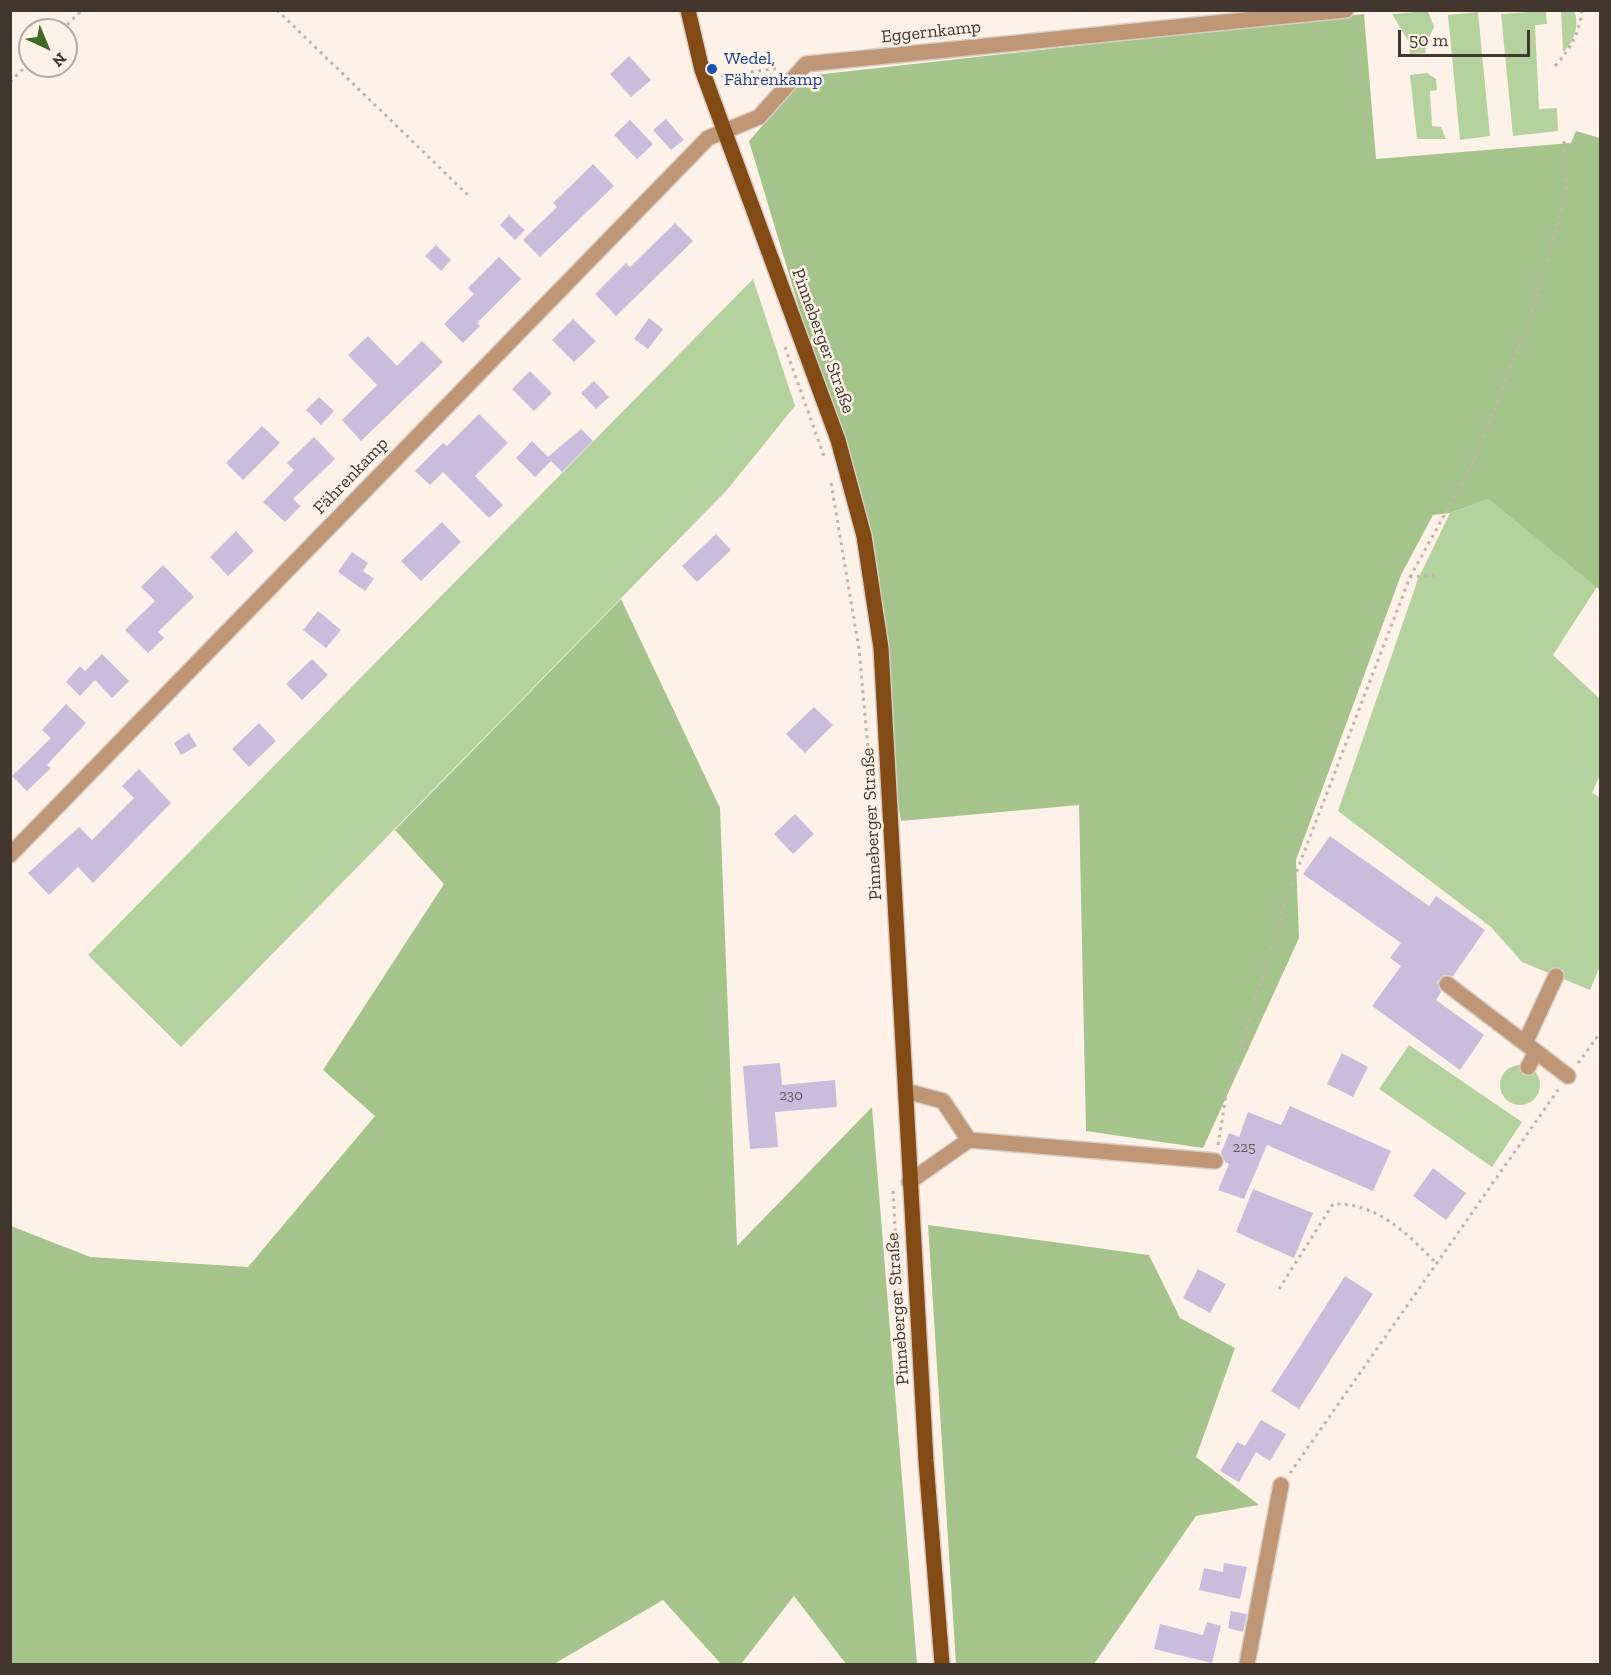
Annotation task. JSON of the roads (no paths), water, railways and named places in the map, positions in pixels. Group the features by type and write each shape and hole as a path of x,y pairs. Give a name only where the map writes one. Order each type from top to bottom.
{"main road":[{"name":"Pinneberger Straße","path":"688,10 705,78 838,440 872,575 881,648 909,1182 926,1461 942,1665"}],"street":[{"name":"Eggernkamp","path":"725,132 759,117 806,64 1346,10"},
{"name":"Fährenkamp","path":"10,855 708,138 725,132"},
{"path":"1528,1067 1530,1047 1556,976"},
{"path":"1448,984 1568,1076"},
{"path":"906,1091 943,1101 969,1140"},
{"path":"909,1182 969,1140 1215,1161"},
{"path":"1248,1665 1281,1485"}],"place":[{"name":"Wedel, Fährenkamp","path":"712,69"}]}
